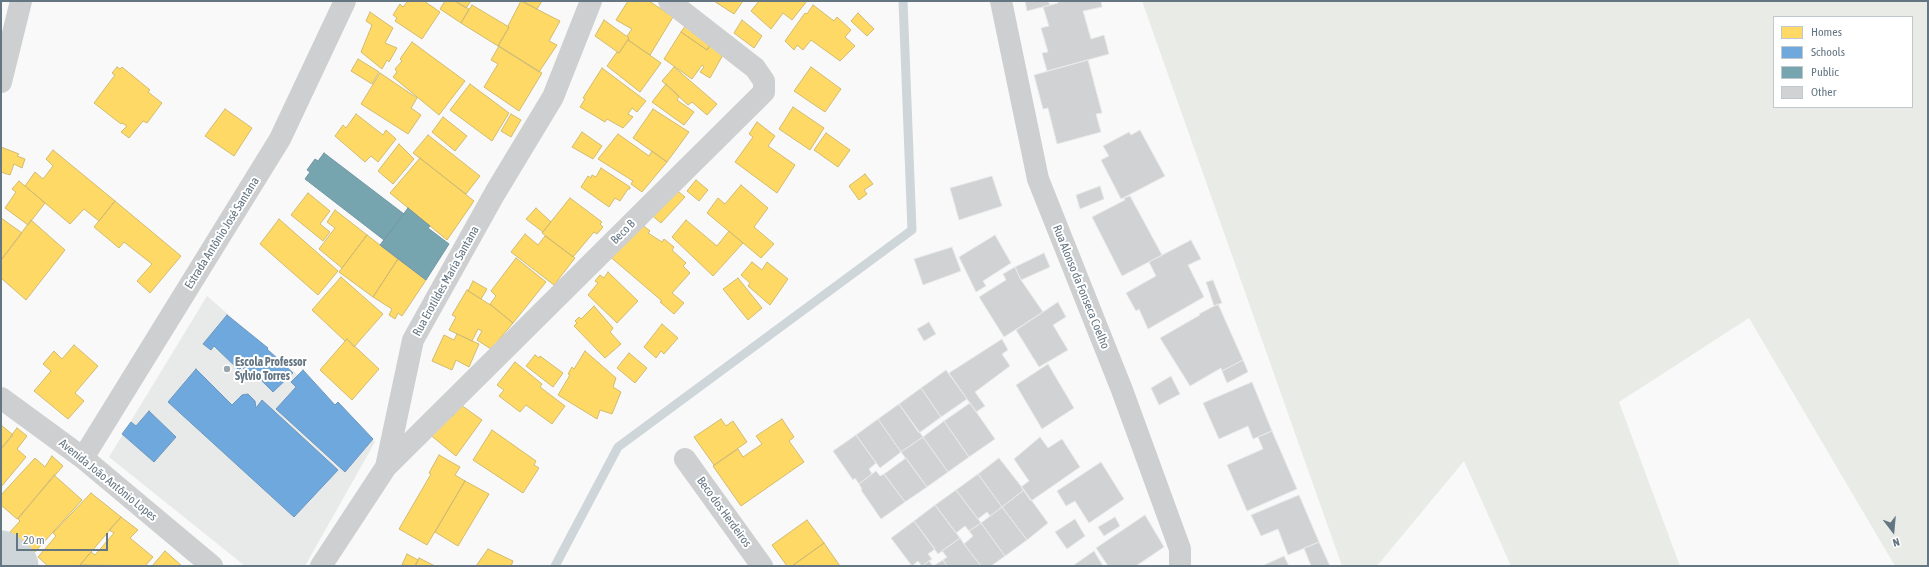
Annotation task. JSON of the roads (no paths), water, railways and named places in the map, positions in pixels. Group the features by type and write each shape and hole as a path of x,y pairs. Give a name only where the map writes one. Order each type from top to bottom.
{"street":[{"path":"1,82 21,1"},
{"name":"Estrada Antônio José Santana","path":"83,458 280,139 345,1"},
{"name":"Rua Erotildes Maria Santana","path":"321,566 386,467 413,340 495,193 553,97 591,1"},
{"name":"Beco B","path":"386,467 764,92 764,81 755,68 669,1"},
{"name":"Rua Alonso da Fonseca Coelho","path":"1001,1 1038,179 1122,390 1180,548 1180,566"},
{"name":"Avenida João Antônio Lopes","path":"1,398 83,458 212,566"},
{"name":"Beco dos Herdeiros","path":"685,459 762,566"}],"waterway":[{"path":"555,566 618,447 912,230 903,1"},
{"path":"1,558 11,566"}],"place":[{"name":"Escola Professor Sylvio Torres","path":"227,369"}]}
